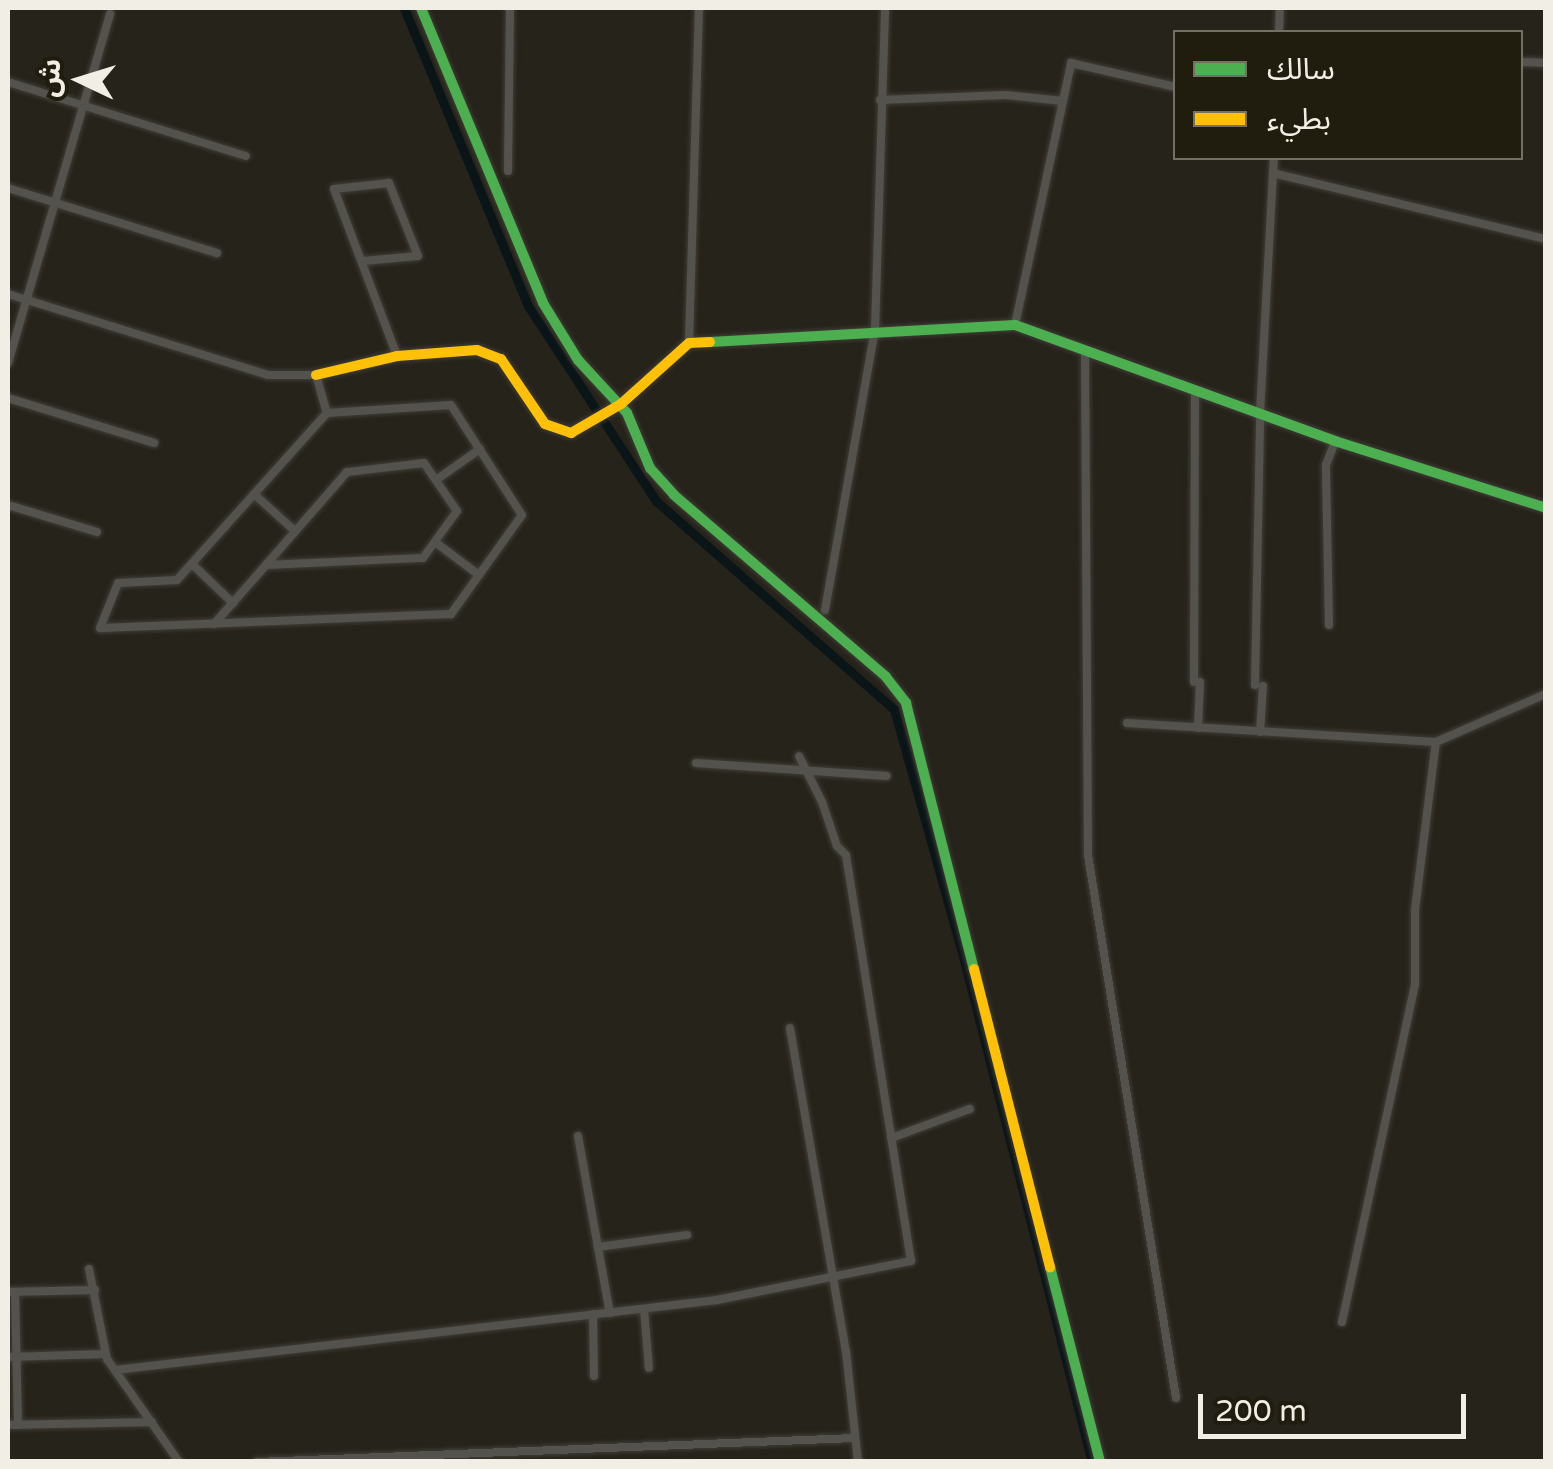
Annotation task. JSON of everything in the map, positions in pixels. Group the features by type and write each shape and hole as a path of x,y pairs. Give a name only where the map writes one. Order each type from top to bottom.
{"street":[{"path":"421,8 542,303 578,360 617,405 661,482 886,677 906,702 1100,1462"},
{"path":"508,172 510,8"},
{"path":"689,342 699,8"},
{"path":"825,610 875,330 885,8"},
{"path":"8,363 110,14"},
{"path":"1014,325 1071,62 1173,87"},
{"path":"8,82 246,156"},
{"path":"880,100 1006,95 1063,102"},
{"path":"1260,732 1260,413 1274,160"},
{"path":"1274,173 1546,238"},
{"path":"363,261 418,256 390,183 334,190 397,356"},
{"path":"8,188 216,253"},
{"path":"8,294 268,375 316,376 397,356 464,350 490,353 509,369 545,424 562,433 617,405 689,342 1014,325 1195,392 1546,508"},
{"path":"1085,351 1088,854 1176,1398"},
{"path":"316,376 327,413"},
{"path":"1195,392 1198,728"},
{"path":"8,398 154,442"},
{"path":"452,404 480,450 522,515 451,614 100,628 118,583 177,580 327,413 452,404"},
{"path":"1329,626 1326,465 1335,440"},
{"path":"436,480 480,450"},
{"path":"214,624 347,472 424,463 457,511 423,558 266,565"},
{"path":"254,494 295,532"},
{"path":"8,505 97,532"},
{"path":"435,542 479,575"},
{"path":"192,564 233,603"},
{"path":"1127,724 1436,742 1546,694"},
{"path":"1342,1322 1414,985 1415,910 1436,742"},
{"path":"115,1370 716,1300 911,1261 846,855 837,846 799,756"},
{"path":"696,763 887,776"},
{"path":"790,1028 834,1276 858,1462"},
{"path":"891,1138 970,1108"},
{"path":"578,1136 610,1312"},
{"path":"598,1247 687,1235"},
{"path":"89,1269 106,1354 179,1462"},
{"path":"18,1425 11,1292 95,1290"},
{"path":"644,1308 649,1368"},
{"path":"593,1314 594,1376"},
{"path":"12,1357 106,1354"},
{"path":"8,1425 152,1422"},
{"path":"257,1462 854,1438"},
{"path":"615,1447 616,1462"}],"waterway":[{"path":"404,8 528,306 656,501 894,709 963,956 1092,1462"}],"traffic: fast":[{"path":"421,8 543,303 578,360 627,413 650,468 674,495 886,677 906,703 974,969"},
{"path":"710,342 1015,325 1335,441 1546,508"},
{"path":"1050,1267 1100,1462"}],"traffic: slow":[{"path":"316,375 397,356 477,350 501,359 545,424 571,433 621,404 689,343 710,342"},
{"path":"974,969 1050,1267"}]}
